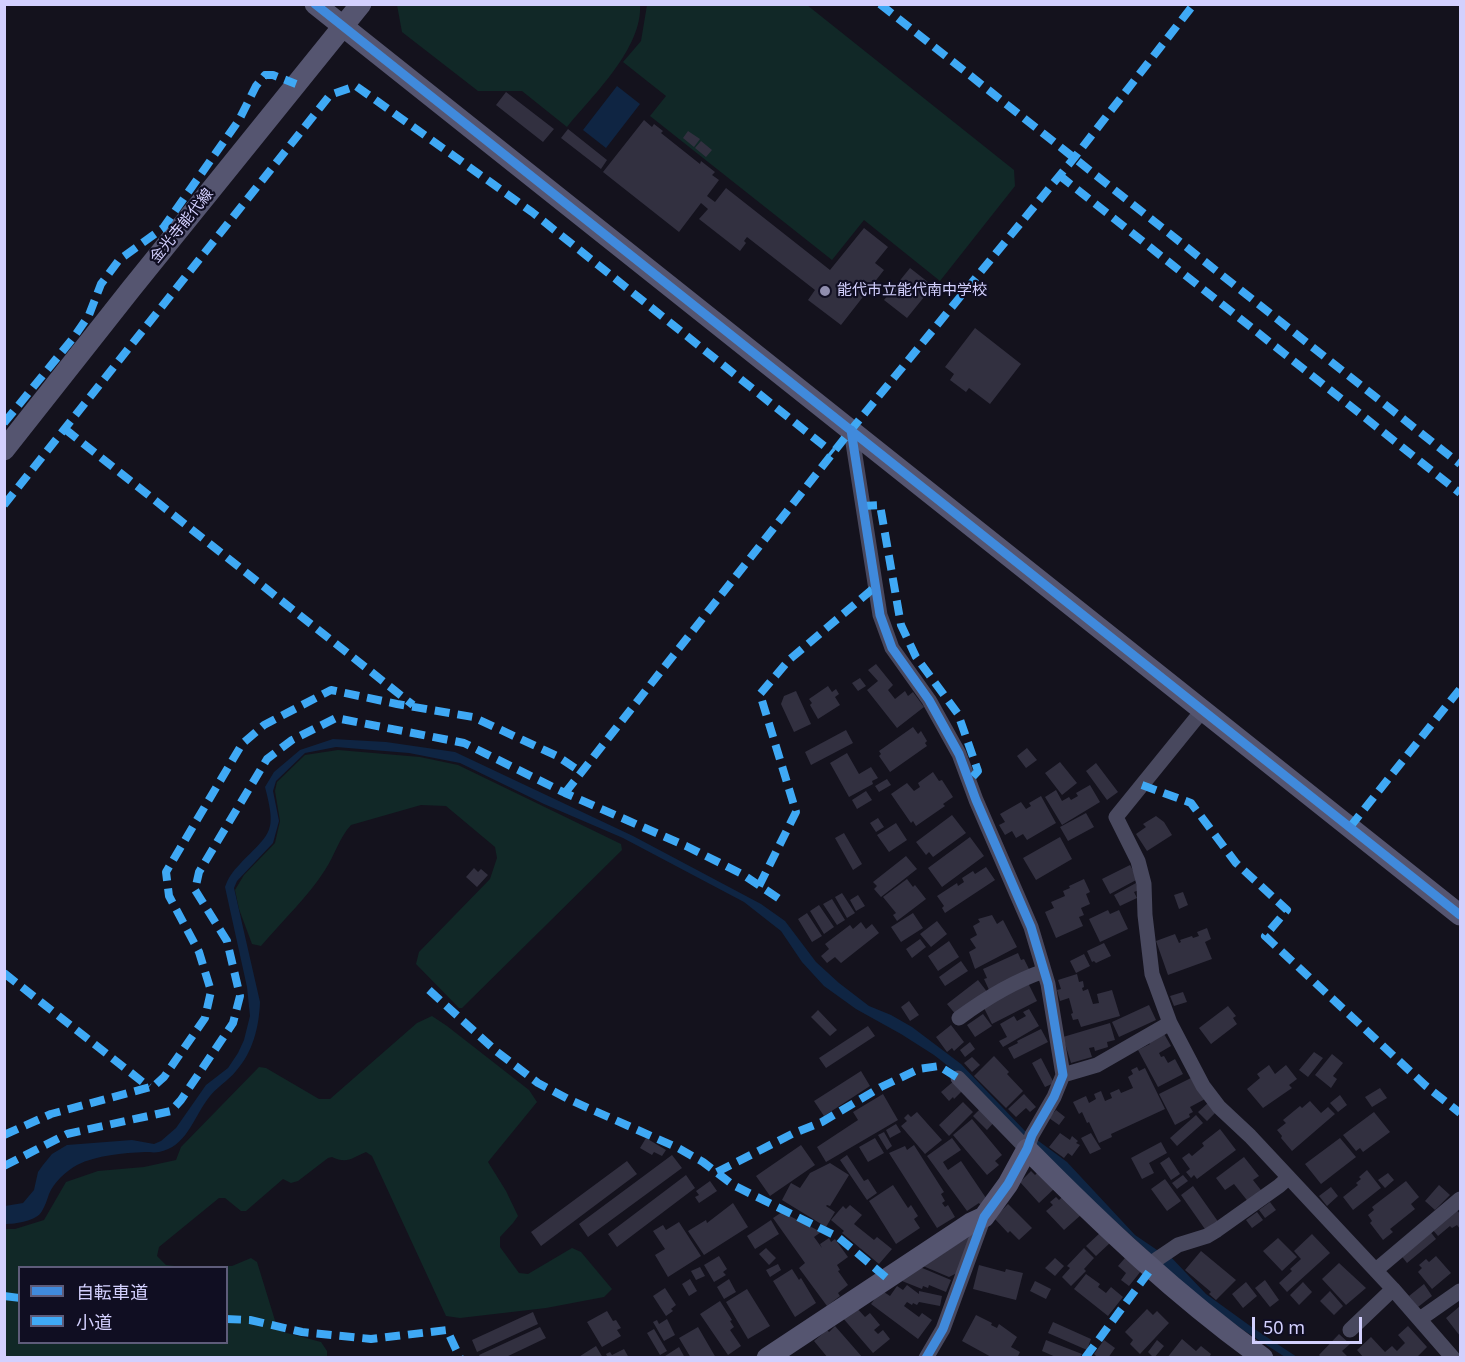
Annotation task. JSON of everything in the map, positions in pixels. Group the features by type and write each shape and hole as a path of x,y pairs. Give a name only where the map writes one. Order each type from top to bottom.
{"street":[{"path":"315,4 1461,915"},
{"name":"金光寺能代線","path":"4,450 361,4"},
{"path":"851,430 880,615 892,648 929,700 960,754 976,800 1030,927 1048,984 1063,1075 1054,1097 1008,1184 984,1217 943,1329 926,1358"},
{"path":"1202,711 1116,817 1138,861 1144,884 1152,974 1170,1023 1203,1086 1219,1107 1376,1270 1453,1358"},
{"path":"959,1018 993,994 1026,977 1044,971"},
{"path":"1063,1075 1097,1065 1170,1023"},
{"path":"958,1078 1030,1142 1118,1240 1201,1311 1260,1357"},
{"path":"1147,1266 1166,1251 1217,1230 1288,1178"},
{"path":"1376,1270 1461,1199"},
{"path":"767,1358 971,1223 984,1217"},
{"path":"1350,1330 1393,1289"},
{"path":"1420,1319 1461,1291"}],"green space":[{"path":"640,4 639,21 625,54 602,86 567,127 522,91 478,91 402,32 397,5"},
{"path":"647,5 807,5 1014,170 1015,186 940,281 864,220 832,260 650,116 666,96 623,62 641,41"},
{"path":"338,750 420,757 458,765 621,844 622,850 462,1008 459,1008 416,964 419,952 490,879 497,858 495,847 446,806 421,805 351,825 311,890 261,946 252,944 239,909 235,890 244,875 275,843 280,821 275,791 277,782 305,755"},
{"path":"432,1016 447,1026 529,1090 537,1102 488,1162 518,1216 500,1237 500,1247 519,1273 528,1274 572,1248 581,1252 612,1289 604,1297 546,1308 460,1318 446,1316 372,1156 366,1152 346,1160 328,1158 298,1181 291,1183 283,1179 246,1211 241,1211 225,1198 219,1198 159,1247 157,1256 166,1265 175,1266 18,1266 18,1344 228,1344 228,1266 251,1258 257,1262 277,1327 283,1332 321,1342 327,1351 327,1357 5,1357 5,1229 15,1229 44,1220 66,1182 98,1171 144,1167 176,1160 181,1147 259,1067 266,1068 319,1099 330,1099 417,1023"}],"water":[{"path":"617,86 640,104 606,148 583,130"},
{"path":"333,739 386,742 455,752 633,836 761,904 785,921 816,962 839,983 869,1006 912,1027 961,1064 1025,1131 1067,1162 1135,1235 1169,1255 1206,1294 1297,1357 1285,1357 1243,1330 1195,1294 1035,1148 957,1073 934,1055 856,1009 824,986 802,962 781,931 744,902 623,838 544,804 460,763 409,753 336,747 305,753 276,781 273,791 279,821 273,843 237,881 234,888 260,1002 256,1030 247,1056 233,1075 210,1096 188,1131 176,1144 159,1152 110,1155 77,1165 54,1185 43,1209 36,1217 5,1224 5,1206 23,1203 34,1190 38,1172 52,1154 67,1145 132,1140 154,1144 161,1141 176,1128 206,1085 228,1068 244,1040 250,1016 247,987 225,887 233,872 269,831 271,814 265,787 274,772 300,750"}],"building":[{"path":"506,92 554,129 543,142 496,105"},
{"path":"644,120 652,127 654,124 663,131 661,133 700,164 701,161 715,172 712,175 719,180 707,196 715,202 726,188 830,270 864,228 888,247 875,263 884,270 841,325 808,300 815,290 747,237 740,251 699,219 708,209 701,203 679,232 603,172"},
{"path":"568,129 607,160 601,169 561,138"},
{"path":"688,131 700,139 694,147 683,138"},
{"path":"701,141 712,150 706,157 695,148"},
{"path":"910,268 933,286 907,318 884,300"},
{"path":"975,328 1021,364 990,404 969,388 966,392 950,380 954,374 945,367"},
{"path":"876,664 893,685 888,690 895,699 905,691 908,696 913,692 924,707 897,728 867,690 878,681 868,670"},
{"path":"860,678 866,686 858,691 852,683"},
{"path":"828,686 832,692 836,689 839,694 835,697 840,705 818,719 809,699"},
{"path":"796,691 811,724 794,732 781,704 784,696"},
{"path":"913,727 918,734 921,731 927,741 925,743 927,746 890,772 879,756 881,754 879,751"},
{"path":"846,730 853,743 811,765 805,752"},
{"path":"1027,748 1037,760 1026,768 1017,756"},
{"path":"847,753 859,774 871,767 878,778 872,781 873,784 849,797 830,763"},
{"path":"1060,762 1077,783 1062,795 1045,773"},
{"path":"1096,763 1118,792 1107,800 1086,771"},
{"path":"933,772 939,781 942,780 953,797 943,804 945,806 916,826 913,821 911,823 891,794 907,783 914,791 920,787 918,783"},
{"path":"887,779 891,785 879,792 875,786"},
{"path":"1090,785 1100,802 1062,825 1045,797 1056,790 1062,801 1069,797 1071,800 1078,796 1076,793"},
{"path":"866,791 872,800 857,809 852,800"},
{"path":"1041,796 1056,823 1027,840 1023,834 1016,838 1012,831 1005,835 999,825 1005,822 1000,814 1021,802 1026,809 1031,806 1029,803"},
{"path":"1086,813 1094,827 1068,841 1060,827"},
{"path":"952,815 966,833 933,857 929,852 926,855 916,842"},
{"path":"1156,816 1164,822 1172,835 1147,851 1136,834 1146,827 1143,824"},
{"path":"878,818 884,827 876,832 870,823"},
{"path":"896,823 907,840 889,852 877,835"},
{"path":"844,833 862,864 853,870 835,838"},
{"path":"970,837 984,856 942,887 928,868"},
{"path":"1060,837 1072,859 1036,880 1023,858"},
{"path":"906,856 917,869 881,897 874,889 877,886 873,882"},
{"path":"1130,865 1138,879 1110,894 1102,879"},
{"path":"986,867 995,880 945,913 942,908 944,906 937,896 957,883 958,886 964,882 962,878 973,871 975,874"},
{"path":"474,868 478,872 481,869 488,875 477,887 466,877"},
{"path":"907,879 926,899 897,921 893,915 896,913 883,897"},
{"path":"1084,879 1090,892 1086,894 1090,904 1081,908 1084,915 1079,917 1083,926 1056,938 1045,912 1054,908 1051,902 1065,896 1063,891"},
{"path":"1136,883 1139,890 1134,892 1137,898 1120,906 1114,895"},
{"path":"1183,892 1188,905 1179,909 1174,895"},
{"path":"842,893 855,913 847,918 835,897"},
{"path":"858,895 865,906 856,911 850,900"},
{"path":"832,899 845,920 837,925 823,904"},
{"path":"819,905 834,927 824,934 810,911"},
{"path":"1108,910 1110,914 1119,910 1128,929 1100,942 1089,919"},
{"path":"807,913 822,936 812,942 798,919"},
{"path":"913,913 923,928 901,942 891,927"},
{"path":"992,915 997,924 1003,920 1017,947 975,969 969,952 976,948 970,939 977,935 973,926 980,922 978,919"},
{"path":"937,921 947,934 931,947 920,934"},
{"path":"861,922 866,929 872,924 879,933 841,963 835,957 827,963 821,956 829,949 825,944 850,925 853,929"},
{"path":"1207,928 1211,939 1205,942 1212,959 1168,975 1156,941 1175,934 1179,943 1180,940 1199,936 1197,932"},
{"path":"920,939 926,947 912,958 906,949"},
{"path":"949,941 959,957 938,971 928,956"},
{"path":"1104,943 1111,956 1096,963 1092,962 1087,951"},
{"path":"1018,953 1031,973 990,992 984,979 987,978 983,969"},
{"path":"1084,954 1090,966 1076,973 1070,961"},
{"path":"961,961 968,971 945,986 939,977"},
{"path":"1077,974 1079,982 1083,981 1083,991 1088,989 1093,1004 1099,1003 1097,994 1112,990 1120,1016 1081,1027 1078,1019 1073,1020 1069,998 1060,1001 1057,990 1061,989 1058,980"},
{"path":"978,980 988,993 957,1016 947,1004"},
{"path":"1027,981 1037,1001 992,1024 982,1004"},
{"path":"1183,992 1187,1002 1174,1006 1170,996"},
{"path":"909,1001 919,1015 910,1021 901,1007"},
{"path":"1149,1005 1156,1020 1119,1037 1112,1022"},
{"path":"1228,1006 1236,1016 1233,1018 1237,1024 1211,1044 1199,1028"},
{"path":"1029,1009 1039,1026 1003,1047 999,1041 1007,1037 1000,1024 1014,1016 1017,1021 1026,1016 1023,1012"},
{"path":"818,1010 837,1030 830,1036 811,1017"},
{"path":"983,1014 992,1026 975,1037 967,1025"},
{"path":"1110,1023 1115,1040 1107,1042 1108,1047 1095,1051 1094,1047 1089,1048 1092,1057 1071,1063 1063,1037"},
{"path":"951,1025 964,1042 954,1051 952,1048 947,1052 936,1037"},
{"path":"868,1026 875,1036 826,1068 819,1058"},
{"path":"1041,1029 1048,1042 1014,1059 1008,1048"},
{"path":"1163,1032 1171,1046 1159,1053 1168,1063 1175,1059 1183,1074 1158,1087 1138,1050 1150,1044 1148,1040"},
{"path":"970,1042 975,1049 965,1057 960,1050"},
{"path":"1314,1052 1323,1058 1308,1077 1299,1070"},
{"path":"1332,1054 1343,1063 1333,1076 1337,1079 1331,1088 1315,1075"},
{"path":"994,1056 1023,1091 1006,1108 974,1076"},
{"path":"972,1057 980,1065 972,1072 964,1063"},
{"path":"1041,1058 1054,1083 1045,1087 1032,1063"},
{"path":"1269,1065 1275,1074 1286,1065 1297,1079 1289,1085 1292,1088 1263,1108 1247,1089 1260,1078 1257,1074"},
{"path":"1137,1067 1139,1071 1145,1068 1165,1109 1111,1134 1112,1137 1099,1143 1089,1122 1087,1123 1082,1112 1079,1114 1073,1102 1086,1096 1089,1103 1096,1099 1094,1094 1101,1091 1105,1101 1112,1098 1110,1093 1119,1089 1121,1093 1133,1088 1128,1077 1133,1074 1131,1070"},
{"path":"861,1071 870,1086 824,1116 814,1101"},
{"path":"1193,1077 1205,1099 1190,1107 1193,1112 1189,1114 1190,1117 1175,1125 1159,1094"},
{"path":"955,1080 964,1089 949,1101 941,1092"},
{"path":"1380,1088 1387,1098 1372,1107 1365,1097"},
{"path":"883,1094 898,1120 826,1162 817,1147 858,1120 853,1112"},
{"path":"1024,1094 1036,1107 1030,1112 1026,1108 1016,1117 1008,1109"},
{"path":"1340,1095 1347,1105 1338,1112 1330,1103"},
{"path":"1310,1101 1321,1113 1328,1107 1335,1114 1292,1151 1277,1130 1286,1123 1283,1120"},
{"path":"963,1102 973,1112 949,1136 939,1125"},
{"path":"1208,1103 1216,1112 1207,1121 1198,1112"},
{"path":"982,1107 996,1120 987,1130 973,1116"},
{"path":"1056,1110 1065,1117 1059,1125 1049,1118"},
{"path":"917,1112 942,1140 925,1154 901,1126 907,1121 904,1118 908,1114 911,1117"},
{"path":"1374,1112 1390,1132 1363,1152 1360,1148 1356,1151 1343,1135"},
{"path":"1196,1115 1203,1123 1177,1146 1170,1138"},
{"path":"972,1119 1002,1155 995,1161 999,1165 987,1175 953,1135"},
{"path":"896,1124 901,1132 890,1138 886,1130"},
{"path":"1220,1129 1236,1150 1197,1179 1194,1175 1191,1178 1186,1172 1190,1169 1182,1158 1189,1153 1192,1156 1204,1146 1202,1143"},
{"path":"884,1132 892,1146 887,1150 878,1135"},
{"path":"1060,1133 1070,1140 1072,1136 1078,1141 1076,1143 1080,1145 1072,1156 1068,1153 1064,1158 1049,1147"},
{"path":"1091,1133 1101,1149 1090,1154 1081,1138"},
{"path":"646,1138 666,1150 662,1156 654,1152 652,1155 640,1148"},
{"path":"875,1138 884,1153 868,1162 859,1147"},
{"path":"952,1138 961,1150 943,1162 948,1170 961,1161 986,1198 981,1206 979,1203 967,1211 927,1156"},
{"path":"1340,1138 1356,1157 1321,1184 1305,1164"},
{"path":"1161,1142 1167,1153 1149,1163 1154,1173 1142,1179 1131,1158"},
{"path":"801,1145 815,1165 770,1196 756,1176"},
{"path":"914,1145 944,1192 941,1194 945,1201 942,1203 945,1207 948,1205 955,1217 937,1228 889,1153 905,1146 907,1150"},
{"path":"672,1155 682,1168 588,1237 579,1224"},
{"path":"847,1155 864,1181 868,1179 877,1193 867,1200 840,1160"},
{"path":"1169,1157 1180,1174 1171,1180 1160,1163"},
{"path":"1244,1157 1259,1176 1253,1180 1264,1194 1250,1204 1234,1184 1225,1190 1216,1178"},
{"path":"627,1161 637,1174 541,1246 531,1232"},
{"path":"830,1163 849,1175 830,1206 826,1206 835,1212 826,1227 782,1200 791,1183 800,1188 810,1173"},
{"path":"1040,1170 1055,1188 1039,1203 1020,1182 1031,1171 1035,1175"},
{"path":"1367,1170 1381,1188 1353,1210 1343,1197 1358,1185 1356,1183 1361,1179 1359,1177"},
{"path":"1388,1173 1394,1180 1385,1188 1378,1180"},
{"path":"686,1175 695,1188 617,1247 608,1234"},
{"path":"1183,1175 1188,1181 1177,1189 1172,1183"},
{"path":"1165,1179 1181,1201 1167,1211 1151,1189"},
{"path":"710,1181 717,1191 699,1203 695,1197 699,1195 696,1191"},
{"path":"1406,1181 1419,1197 1411,1204 1415,1209 1390,1229 1393,1232 1383,1240 1370,1223 1372,1221 1368,1215 1374,1210 1372,1207"},
{"path":"893,1185 908,1208 911,1205 918,1216 914,1219 920,1228 896,1244 869,1201"},
{"path":"1439,1185 1450,1195 1435,1210 1425,1201"},
{"path":"1193,1186 1219,1223 1207,1232 1181,1195"},
{"path":"1331,1187 1338,1196 1327,1206 1319,1196"},
{"path":"1064,1195 1082,1214 1064,1230 1046,1211 1053,1205 1050,1202 1056,1197 1059,1200"},
{"path":"1270,1202 1276,1210 1265,1218 1259,1210"},
{"path":"733,1203 748,1227 704,1255 688,1231 706,1220 707,1223"},
{"path":"1008,1204 1032,1228 1019,1240 1010,1231 1008,1233 994,1218"},
{"path":"850,1205 862,1215 854,1224 874,1240 877,1237 892,1249 879,1264 842,1233 844,1231 831,1220 843,1206 846,1209"},
{"path":"1456,1209 1460,1214 1460,1229 1457,1225 1452,1228 1450,1226 1438,1236 1432,1229"},
{"path":"782,1212 821,1232 814,1237 822,1248 820,1244 829,1238 831,1242 835,1239 848,1257 837,1265 840,1270 838,1271 848,1285 838,1293 840,1296 827,1306 799,1268 805,1263 773,1218"},
{"path":"1257,1212 1263,1220 1252,1228 1246,1220"},
{"path":"771,1220 779,1234 755,1249 747,1236"},
{"path":"679,1222 701,1256 668,1277 655,1255 665,1249 653,1231 663,1225 666,1230"},
{"path":"1429,1230 1436,1239 1407,1263 1400,1254"},
{"path":"1101,1232 1111,1242 1096,1256 1086,1246"},
{"path":"975,1233 959,1272 949,1277 923,1266"},
{"path":"1312,1234 1330,1253 1287,1292 1279,1283 1301,1259 1294,1251"},
{"path":"1278,1238 1297,1257 1282,1271 1263,1251"},
{"path":"766,1248 776,1258 769,1265 759,1254"},
{"path":"1084,1248 1094,1258 1084,1269 1086,1271 1071,1286 1062,1277 1070,1268 1067,1266"},
{"path":"1201,1251 1236,1280 1216,1300 1209,1294 1211,1292 1185,1270"},
{"path":"719,1256 727,1269 723,1272 726,1275 714,1282 704,1265"},
{"path":"1436,1256 1451,1273 1432,1289 1418,1272 1422,1268 1419,1265 1426,1259 1429,1262"},
{"path":"1055,1258 1064,1266 1055,1276 1045,1268"},
{"path":"1125,1258 1141,1271 1129,1286 1121,1280 1126,1273 1118,1266"},
{"path":"1339,1263 1366,1288 1346,1305 1322,1279"},
{"path":"778,1264 781,1270 770,1277 766,1270"},
{"path":"915,1265 951,1280 946,1292 929,1285 928,1288 923,1286 922,1289 902,1281"},
{"path":"979,1265 1005,1272 1006,1269 1023,1273 1016,1300 973,1289"},
{"path":"700,1267 705,1276 696,1280 691,1271"},
{"path":"792,1269 799,1280 801,1278 816,1303 795,1317 773,1281"},
{"path":"1086,1274 1100,1284 1098,1287 1106,1293 1111,1287 1123,1297 1108,1316 1074,1289"},
{"path":"690,1279 697,1291 689,1296 682,1284"},
{"path":"729,1279 736,1292 724,1299 717,1287"},
{"path":"1265,1280 1279,1300 1270,1307 1255,1288"},
{"path":"1035,1281 1051,1289 1046,1299 1030,1291"},
{"path":"1246,1282 1257,1296 1243,1308 1232,1294"},
{"path":"1303,1282 1312,1292 1299,1305 1290,1295"},
{"path":"1424,1284 1432,1296 1418,1307 1409,1296"},
{"path":"907,1285 919,1294 919,1291 942,1296 940,1306 919,1302 917,1305 913,1303 912,1305 907,1302 904,1306 919,1317 922,1313 932,1320 918,1339 871,1304 881,1290 890,1296 897,1286 903,1290"},
{"path":"665,1288 676,1305 671,1309 673,1311 666,1316 653,1296"},
{"path":"747,1289 770,1326 748,1339 726,1302"},
{"path":"1330,1291 1343,1306 1334,1315 1320,1301"},
{"path":"720,1301 732,1320 730,1321 734,1327 730,1330 741,1346 728,1355 700,1314"},
{"path":"855,1306 865,1317 870,1313 880,1325 874,1330 878,1334 883,1330 890,1339 873,1353 842,1317"},
{"path":"1460,1306 1460,1336 1446,1318"},
{"path":"1147,1309 1153,1315 1157,1311 1169,1323 1140,1354 1130,1344 1133,1340 1125,1332"},
{"path":"607,1311 621,1328 617,1330 621,1336 602,1347 587,1322"},
{"path":"533,1312 538,1324 477,1352 472,1340"},
{"path":"976,1315 997,1328 999,1324 1017,1337 1011,1347 1020,1352 1017,1358 993,1358 962,1341"},
{"path":"667,1319 675,1335 664,1341 653,1322 657,1320 659,1324"},
{"path":"1053,1322 1091,1339 1087,1350 1048,1333"},
{"path":"835,1326 863,1358 828,1358 814,1341"},
{"path":"1408,1326 1427,1347 1416,1358 1364,1358 1357,1350 1371,1337 1385,1352 1392,1346 1397,1351 1405,1343 1398,1335"},
{"path":"540,1327 546,1338 504,1358 481,1358 479,1355"},
{"path":"698,1327 716,1358 691,1358 679,1338"},
{"path":"654,1329 667,1351 660,1355 647,1333"},
{"path":"1339,1334 1350,1344 1342,1351 1349,1358 1322,1358 1319,1355"},
{"path":"1182,1339 1196,1351 1201,1346 1211,1354 1209,1358 1167,1358"},
{"path":"1046,1340 1082,1354 1079,1358 1058,1358 1042,1351"},
{"path":"1104,1340 1115,1348 1108,1358 1098,1358 1094,1354"},
{"path":"1157,1340 1164,1346 1154,1358 1148,1352"},
{"path":"596,1346 603,1358 577,1358"},
{"path":"679,1347 685,1358 662,1358"},
{"path":"624,1349 629,1358 608,1358 606,1354 610,1352 612,1355"}],"marked path":[{"path":"880,4 1460,464"},
{"path":"565,793 851,430 1074,158 1194,4"},
{"path":"4,423 74,337 89,315 101,284 119,260 163,228 239,120 256,86 265,75 273,75 296,84"},
{"path":"4,505 330,95 356,86 532,212 833,453"},
{"path":"1059,175 1460,493"},
{"path":"65,429 413,705"},
{"path":"862,506 880,505 901,625 916,657 958,714 978,771 969,781"},
{"path":"759,886 796,812 760,694 789,660 875,587"},
{"path":"1350,827 1460,689"},
{"path":"4,1135 51,1114 154,1086 164,1077 205,1018 211,991 199,952 169,896 166,872 242,744 264,725 331,690 473,717 557,756 581,772"},
{"path":"4,1166 67,1134 171,1111 181,1100 233,1023 240,996 227,941 195,890 199,872 267,759 292,740 336,718 464,743 565,793 686,846 742,874 784,902"},
{"path":"1142,785 1191,803 1236,863 1287,910 1265,936 1426,1086 1460,1113"},
{"path":"4,973 149,1087"},
{"path":"429,990 496,1051 538,1083 568,1099 678,1148 703,1162 733,1185 838,1237 888,1279"},
{"path":"717,1172 792,1134 822,1122 881,1087 919,1069 939,1066 958,1078"},
{"path":"1085,1358 1151,1269"},
{"path":"4,1296 18,1298"},
{"path":"228,1319 250,1320 302,1332 371,1339 447,1330 460,1358"}],"cycle path":[{"path":"315,4 1460,915"},
{"path":"851,430 880,615 892,648 929,700 959,754 976,800 1031,927 1048,984 1063,1075 1054,1097 1008,1184 984,1217 943,1329 926,1358"}],"place":[{"name":"能代市立能代南中学校","path":"825,291"}]}
